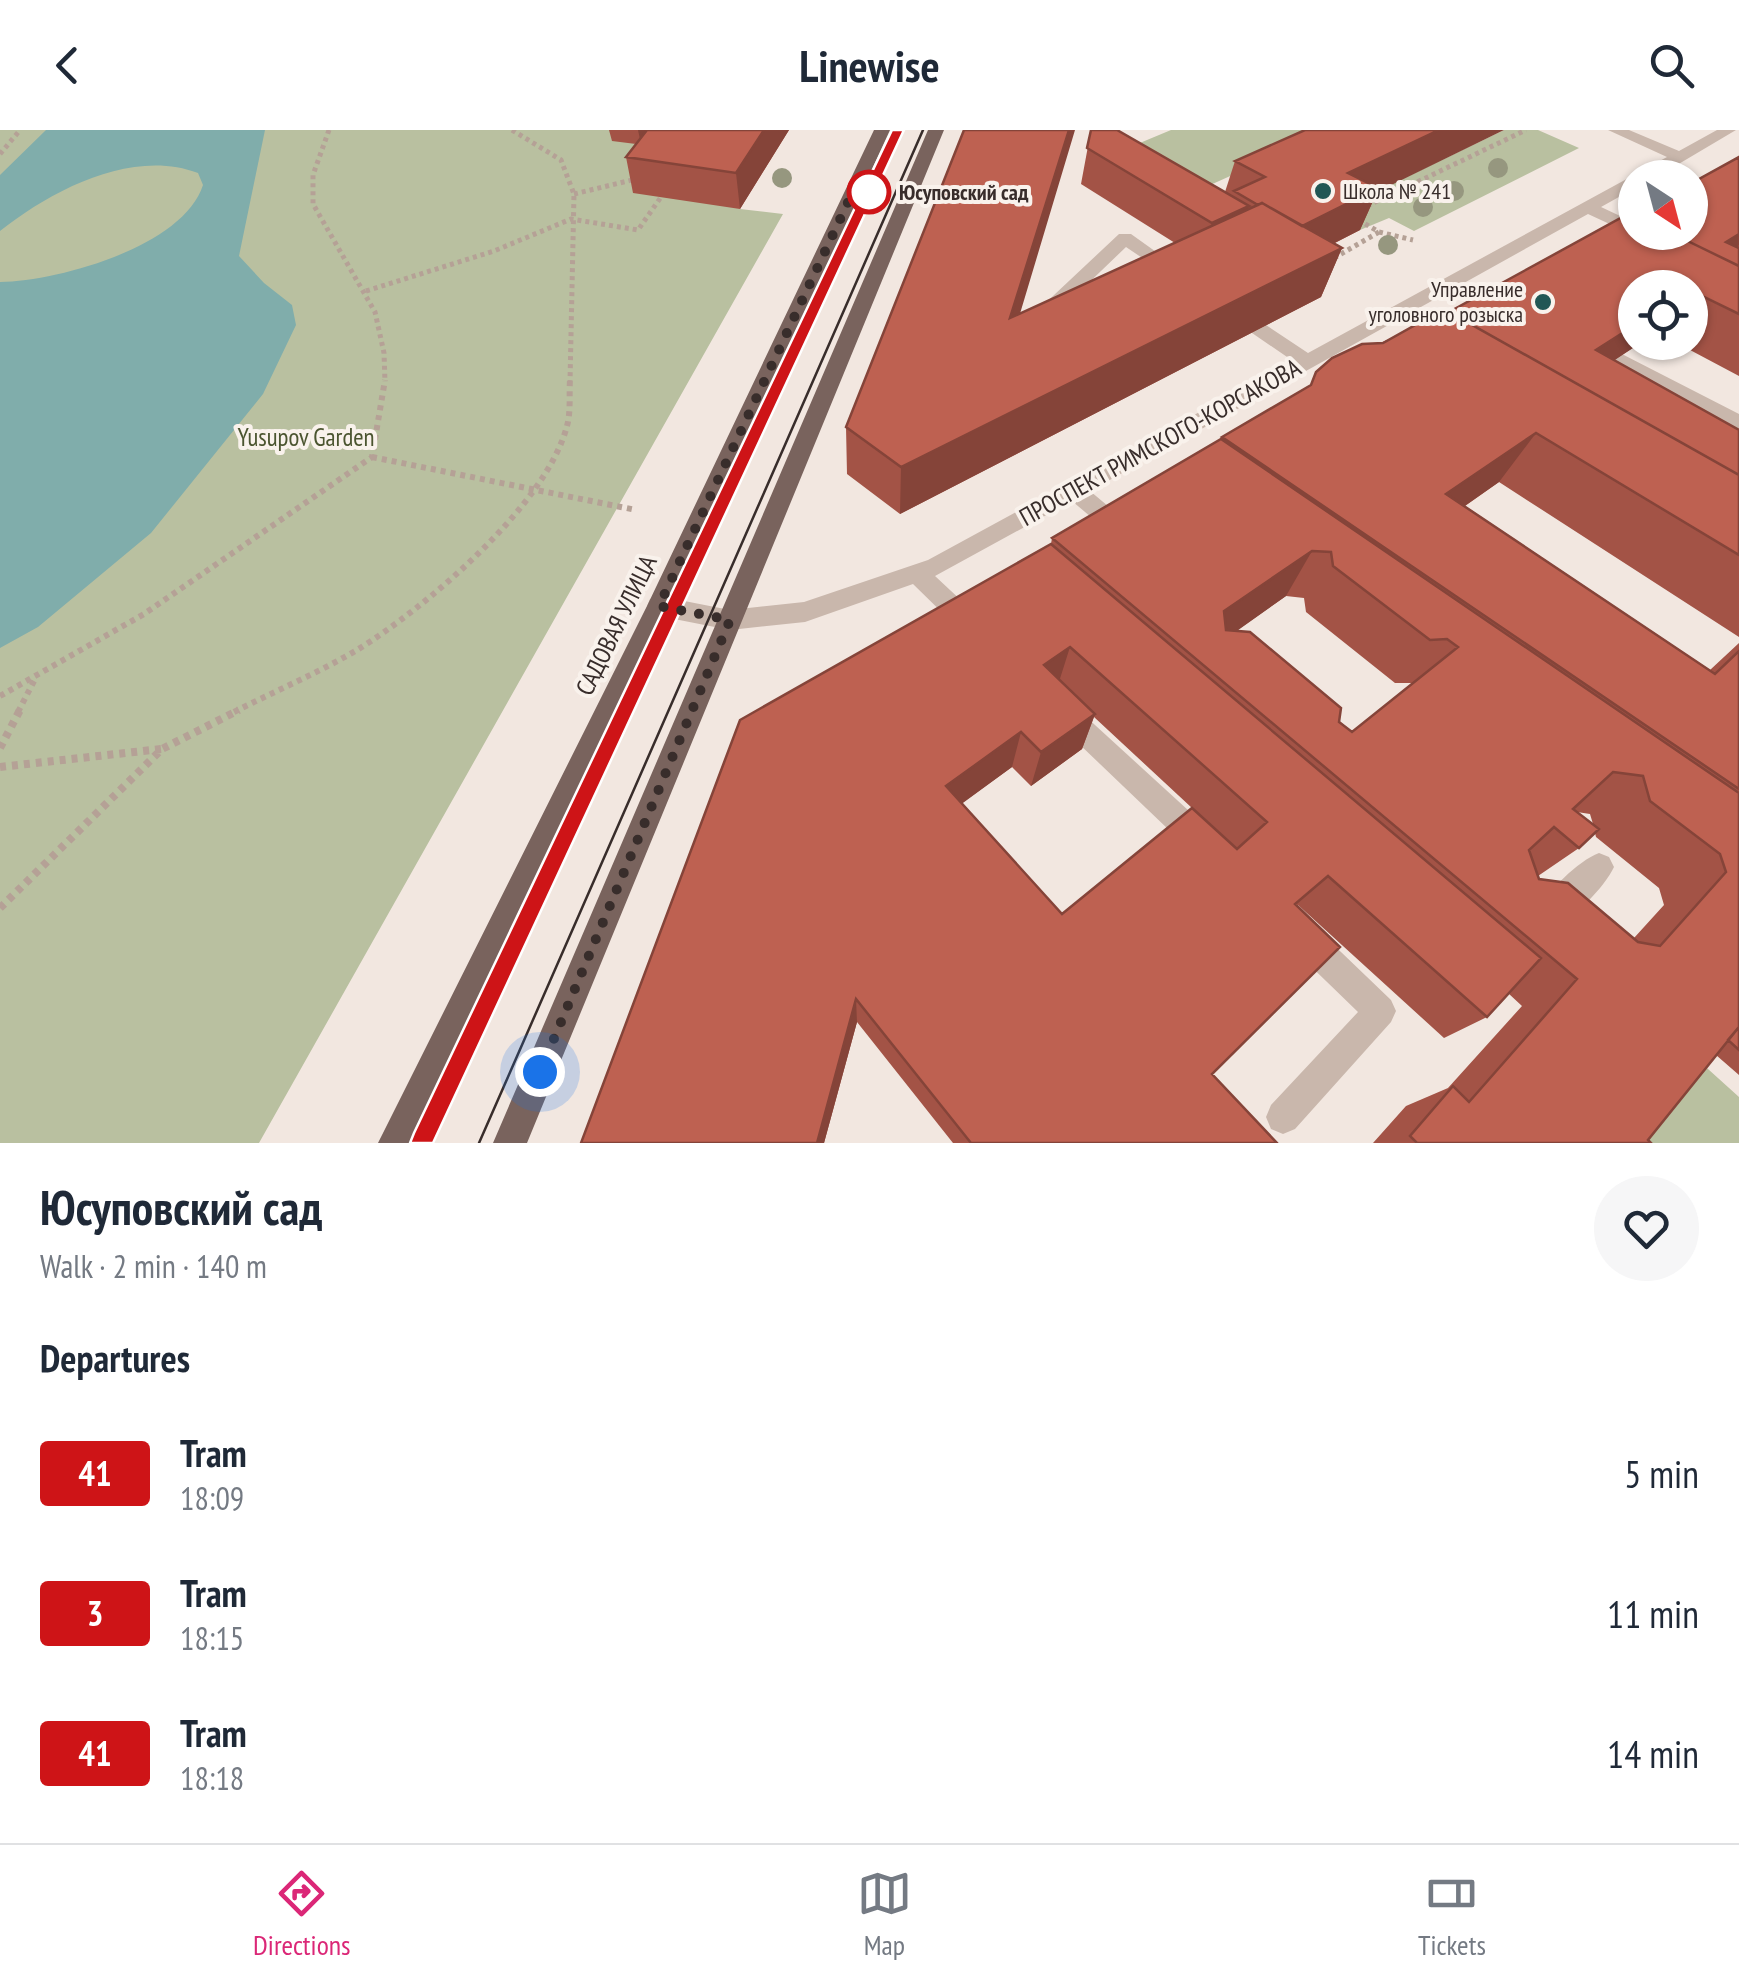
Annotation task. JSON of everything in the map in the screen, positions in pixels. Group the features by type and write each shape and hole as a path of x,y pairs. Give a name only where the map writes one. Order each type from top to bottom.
{"main road":[{"name":"САДОВАЯ УЛИЦА","path":"394,1143 659,606 882,130"},
{"path":"510,1143 936,130"}],"street":[{"path":"1616,130 1680,157"},
{"path":"1675,160 1728,130"},
{"name":"ПРОСПЕКТ РИМСКОГО-КОРСАКОВА","path":"659,606 730,620 805,612 917,572 1307,361 1474,278 1618,190"},
{"path":"1588,207 1618,221"},
{"path":"1044,315 1125,238 1186,280"},
{"path":"1259,329 1307,361"},
{"path":"1622,360 1739,423"},
{"path":"1074,490 1125,533"},
{"path":"917,572 971,625"},
{"path":"1045,695 1228,866"},
{"path":"1519,897 1545,920 1599,867"},
{"path":"1282,1116 1380,1011 1283,918"}],"path":[{"path":"0,154 20,130"},
{"path":"0,696 154,612 264,527 372,457 385,407 387,349 366,291 326,234 311,190 329,130"},
{"path":"0,908 162,749 356,650 420,605 534,491 567,426 575,297 571,219 574,194 561,160 512,130"},
{"path":"1414,240 1379,232 1350,214 1526,130"},
{"path":"574,194 646,176"},
{"path":"366,291 494,251 571,219 638,230 661,197"},
{"path":"1319,266 1379,232"},
{"path":"372,457 636,510"},
{"path":"0,748 35,680"},
{"path":"0,766 162,749"}],"green space":[{"name":"Yusupov Garden","path":"0,130 681,130 740,209 783,214 259,1143 0,1143"},
{"path":"1171,130 1333,130 1208,186 1135,145"},
{"path":"1504,130 1538,130 1579,148 1414,231 1389,218 1360,230 1330,214"},
{"path":"1677,1041 1739,1097 1739,1143 1592,1143"}],"water":[{"path":"46,130 265,130 239,256 292,305 296,325 263,394 151,533 38,627 0,648 0,282 84,267 145,243 191,207 203,185 198,173 173,167 120,170 68,188 0,231 0,175"}],"building":[{"path":"647,130 764,130 736,173 626,157"},
{"path":"964,130 1069,130 1010,318 1262,203 1342,248 901,467 846,427"},
{"path":"1091,130 1117,130 1249,206 1212,223 1087,148"},
{"path":"1305,130 1439,130 1348,173 1378,188 1302,226 1234,191 1265,177 1235,161"},
{"path":"1739,157 1739,234 1726,242 1739,248 1739,266 1706,250 1708,174"},
{"path":"1618,219 1618,250 1706,250 1739,266 1739,314 1708,299 1708,270 1618,270 1618,336 1596,350 1739,430 1739,475 1449,312"},
{"path":"1444,309 1739,475 1739,555 1536,433 1446,494 1715,674 1739,651 1739,789 1222,437 1311,385 1316,372 1332,358 1362,344 1383,343"},
{"path":"1221,439 1739,793 1739,1027 1648,1140 1651,1143 1417,1143 1410,1136 1453,1086 1469,1102 1577,979 1052,538","holes":["1312,551 1331,552 1333,566 1430,640 1447,639 1458,647 1352,732 1339,722 1341,708 1250,632 1226,630 1224,611","1613,772 1643,776 1650,801 1720,854 1726,872 1660,946 1638,942 1568,883 1539,879 1529,850 1554,827 1579,848 1599,829 1573,809"]},
{"path":"1051,544 1541,958 1487,1017 1328,876 1295,904 1340,947 1212,1074 1277,1143 971,1143 856,999 817,1143 581,1143 740,720","holes":["1070,647 1267,822 1237,849 1192,808 1062,914 946,786 1021,732 1041,752 1095,714 1044,665"]},
{"path":"1739,1027 1739,1050 1728,1040"}],"tram line":[{"path":"423,1143 898,130"},
{"name":"41","path":"423,1143 898,130"},
{"path":"479,1143 923,130"}],"place":[{"name":"Школа № 241","path":"1323,191"},
{"name":"Юсуповский сад","path":"869,192"},
{"name":"Управление уголовного розыска","path":"1543,302"}],"route":[{"path":"540,1072 730,620 659,606 851,196 869,192"}]}
